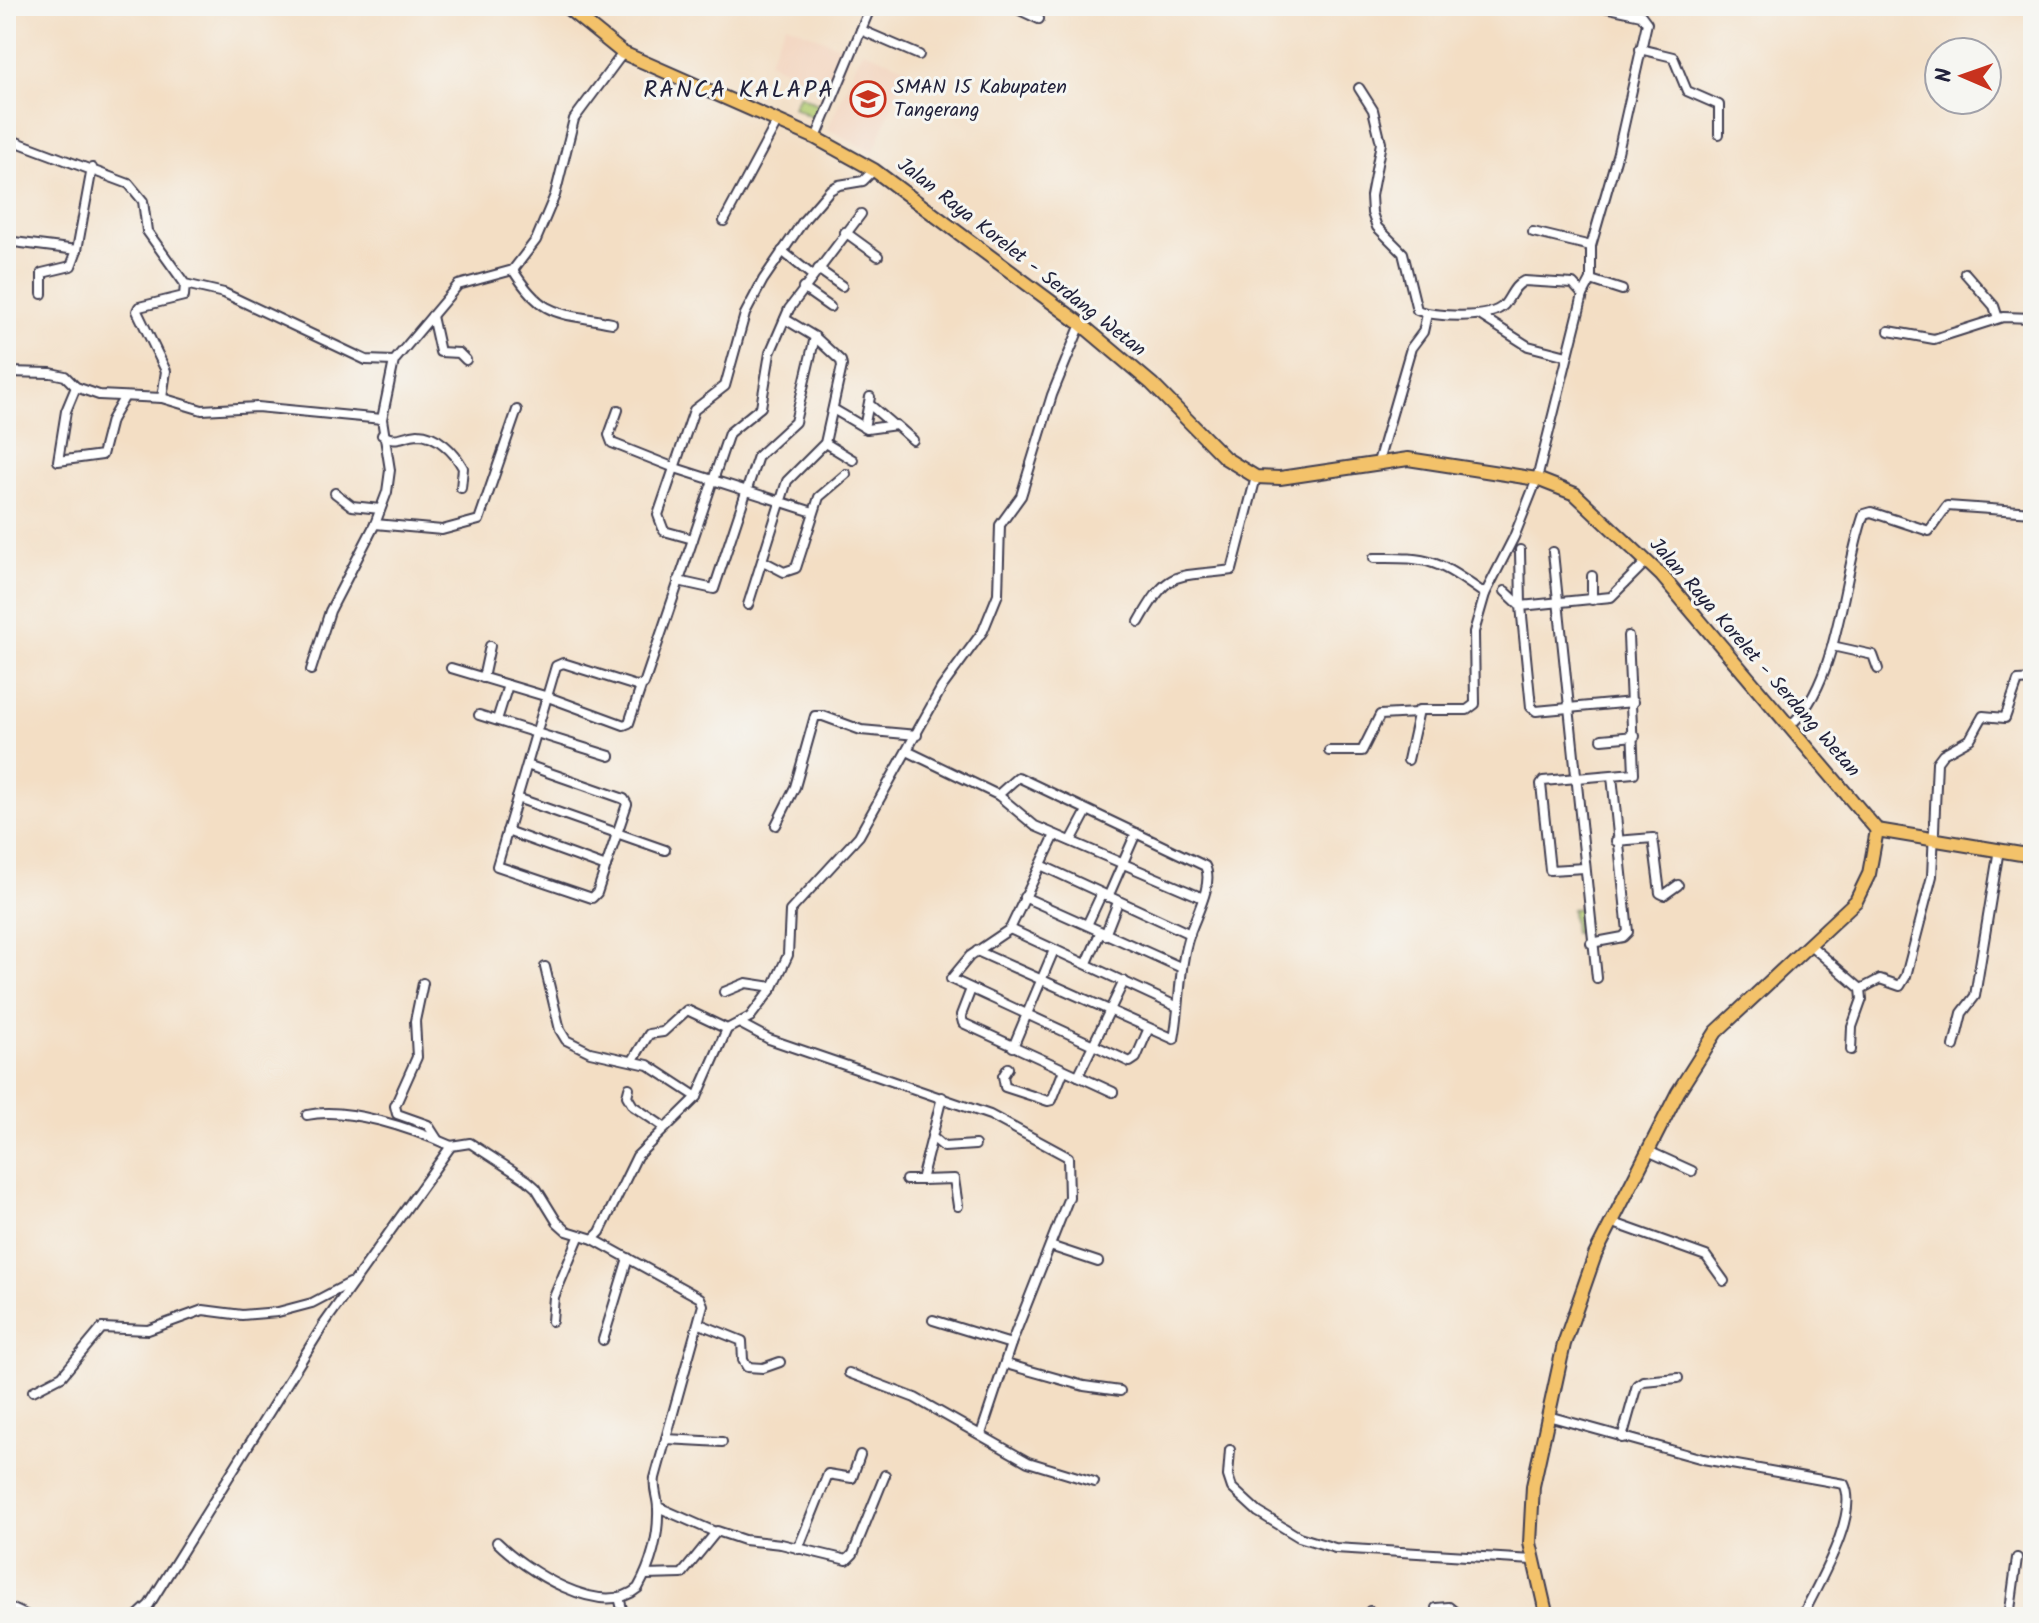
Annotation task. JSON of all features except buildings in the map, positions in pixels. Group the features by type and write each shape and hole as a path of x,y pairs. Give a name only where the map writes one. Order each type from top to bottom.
{"main road":[{"name":"Jalan Raya Korelet - Serdang Wetan","path":"565,6 623,53 816,138 874,170 1081,324 1152,384 1225,458 1256,477 1280,478 1378,462 1437,461 1537,479 1575,494 1647,561 1877,830"},
{"path":"1547,1617 1533,1560 1531,1504 1564,1344 1584,1280 1611,1222 1716,1032 1861,893 1869,874 1877,830 2000,848 2033,856"}],"street":[{"path":"816,138 871,6"},
{"path":"1011,6 1039,19"},
{"path":"1329,751 1362,751 1380,715 1417,713 1424,708 1467,710 1475,705 1473,638 1485,594 1514,537 1537,479 1583,295 1591,280 1591,246 1618,152 1646,18 1599,6"},
{"path":"861,30 919,55"},
{"path":"1640,49 1673,57 1687,91 1719,105 1719,134"},
{"path":"311,670 330,611 380,509 390,470 382,435 382,419 394,361 458,285 513,270 536,240 555,195 574,119 623,53"},
{"path":"1359,88 1373,110 1381,143 1371,196 1374,221 1403,253 1414,305 1427,314 1481,316 1502,308 1518,284 1524,281 1573,284 1583,295"},
{"path":"724,221 777,122"},
{"path":"6,138 129,184 140,197 147,231 185,284 184,296 139,307 137,311 166,371 162,398"},
{"path":"42,294 42,273 71,266 77,250 92,168"},
{"path":"693,539 664,531 658,515 694,410 725,386 745,314 782,251 830,190 863,181 874,170"},
{"path":"451,668 548,697 626,725 729,433 764,402 770,353 785,319 803,288 861,214"},
{"path":"845,232 878,256"},
{"path":"1533,232 1591,246"},
{"path":"6,241 77,250"},
{"path":"782,251 842,286"},
{"path":"513,270 530,297 540,305 573,317 612,323"},
{"path":"1965,273 1994,306 1998,318"},
{"path":"1591,280 1622,290"},
{"path":"185,284 224,293 366,360 394,361"},
{"path":"803,288 830,307"},
{"path":"1378,462 1411,348 1423,332 1427,314"},
{"path":"432,316 440,352 459,353 466,360"},
{"path":"1481,316 1527,345 1567,356"},
{"path":"1889,331 1934,339 1998,318 2033,318"},
{"path":"748,605 789,476 825,443 841,361 815,337 785,319"},
{"path":"593,1239 600,1232 637,1156 697,1097 727,1029 750,1017 773,987 788,955 790,911 859,836 942,687 990,617 1000,578 1000,525 1023,490 1052,395 1081,324"},
{"path":"678,581 714,589 762,450 795,422 807,360 815,337"},
{"path":"6,372 51,373 65,376 76,387 124,398 162,398 202,410 257,407 382,419"},
{"path":"76,387 66,411 58,461 102,455 111,420 124,398"},
{"path":"864,428 870,400 892,424 913,440"},
{"path":"833,409 864,428 892,424"},
{"path":"375,524 442,530 479,520 517,410"},
{"path":"618,410 609,435 612,443 675,468 813,512"},
{"path":"382,435 396,441 418,434 440,442 463,468 461,488"},
{"path":"825,443 853,460"},
{"path":"763,561 784,572 796,568 813,512 825,490 846,474"},
{"path":"1139,622 1155,593 1169,580 1232,570 1256,477"},
{"path":"335,493 352,506 380,509"},
{"path":"1788,727 1807,709 1832,646 1865,513 1897,519 1929,531 1947,506 2033,512"},
{"path":"1520,550 1521,606 1531,707 1536,711 1633,702"},
{"path":"1553,552 1597,978"},
{"path":"1374,558 1421,557 1434,561 1485,594"},
{"path":"1505,591 1521,606 1592,600 1617,593 1647,561"},
{"path":"1592,576 1592,600"},
{"path":"1585,868 1550,870 1543,781 1634,773 1635,736 1628,636"},
{"path":"483,678 490,646"},
{"path":"1832,646 1873,655 1878,669"},
{"path":"527,765 624,799 626,810 597,893 592,898 499,868 497,863 556,666 563,663 641,687"},
{"path":"1861,989 1877,979 1902,985 1932,876 1936,839 1935,777 1940,758 1970,739 1983,716 2005,718 2018,681 2033,680"},
{"path":"497,720 508,685"},
{"path":"1408,760 1417,713"},
{"path":"479,715 610,756"},
{"path":"776,825 795,787 815,716 861,730 917,735"},
{"path":"1602,739 1635,736"},
{"path":"907,751 996,794 1027,820 1055,835 1203,898"},
{"path":"1591,943 1623,937 1628,932 1616,841 1612,776"},
{"path":"977,951 1038,981 1174,1039 1180,967 1203,898 1208,868 1018,777 996,794"},
{"path":"517,798 665,850"},
{"path":"1071,841 1087,811"},
{"path":"507,831 606,867"},
{"path":"1087,925 1136,833"},
{"path":"1055,835 1043,866 1024,897 1010,929 977,951 951,978 1132,1062 1148,1030"},
{"path":"1616,841 1653,838 1660,893 1664,895 1678,885"},
{"path":"1954,1046 1962,1013 1975,996 2000,848"},
{"path":"1043,866 1190,934"},
{"path":"1024,897 1180,967"},
{"path":"1087,963 1118,902"},
{"path":"1010,929 1178,1007"},
{"path":"1810,945 1861,989 1862,999 1852,1027 1851,1050"},
{"path":"1013,1047 1038,981 1054,950"},
{"path":"545,967 560,1030 566,1040 590,1052 648,1065 697,1097"},
{"path":"1078,1076 1124,981"},
{"path":"423,983 415,1021 417,1057 395,1106 397,1114 428,1125 437,1139"},
{"path":"724,992 746,983 773,987"},
{"path":"971,989 961,1015 963,1023 1113,1092"},
{"path":"633,1060 649,1034 663,1032 687,1010 697,1011 727,1029"},
{"path":"739,1023 769,1039 990,1115 1068,1157 1069,1197 1011,1344 981,1434"},
{"path":"1008,1068 1003,1076 1005,1087 1048,1101 1052,1100 1064,1070"},
{"path":"629,1088 627,1096 633,1106 664,1127"},
{"path":"921,1180 942,1097"},
{"path":"307,1115 330,1111 437,1139 451,1146 470,1143 527,1180 536,1188 557,1222 579,1237 593,1239 700,1298 703,1307 700,1324 653,1487 658,1507 652,1553 645,1575 634,1592 619,1597 557,1586 497,1542"},
{"path":"932,1137 944,1147 975,1145"},
{"path":"136,1617 149,1605 324,1324 451,1146"},
{"path":"1648,1151 1692,1171"},
{"path":"906,1180 954,1179 958,1206"},
{"path":"1611,1222 1706,1256 1724,1281"},
{"path":"552,1321 554,1297 579,1237"},
{"path":"1050,1246 1098,1262"},
{"path":"603,1340 628,1258"},
{"path":"33,1391 62,1376 102,1328 148,1330 203,1310 242,1315 278,1312 312,1303 357,1278"},
{"path":"933,1320 1011,1344"},
{"path":"700,1324 742,1341 743,1363 747,1367 763,1368 780,1362"},
{"path":"1006,1364 1084,1386 1120,1391"},
{"path":"849,1373 915,1398 1028,1462 1094,1482"},
{"path":"1622,1438 1637,1385 1678,1378"},
{"path":"1548,1416 1703,1459 1844,1484 1848,1500 1845,1520 1802,1617"},
{"path":"666,1439 722,1442"},
{"path":"1230,1450 1228,1476 1232,1488 1258,1512 1299,1537 1335,1548 1533,1560"},
{"path":"798,1549 828,1474 852,1478 860,1455"},
{"path":"658,1507 715,1532 848,1559 885,1475"},
{"path":"645,1575 682,1574 715,1532"},
{"path":"2009,1617 2017,1558"},
{"path":"619,1597 624,1617"},
{"path":"6,1606 30,1617"},
{"path":"1436,1608 1449,1607 1461,1617"}],"shaded area":[{"path":"786,24 851,51 833,90 768,62"},
{"name":"SMAN 15 Kabupaten Tangerang","path":"862,50 907,68 873,153 828,129"}],"green space":[{"path":"799,95 821,106 815,119 793,107"},
{"path":"1584,908 1586,931 1574,933 1572,909"}],"place":[{"name":"SMAN 15 Kabupaten Tangerang","path":"868,99"}],"district":[{"name":"RANCA KALAPA","path":"739,90"}]}
